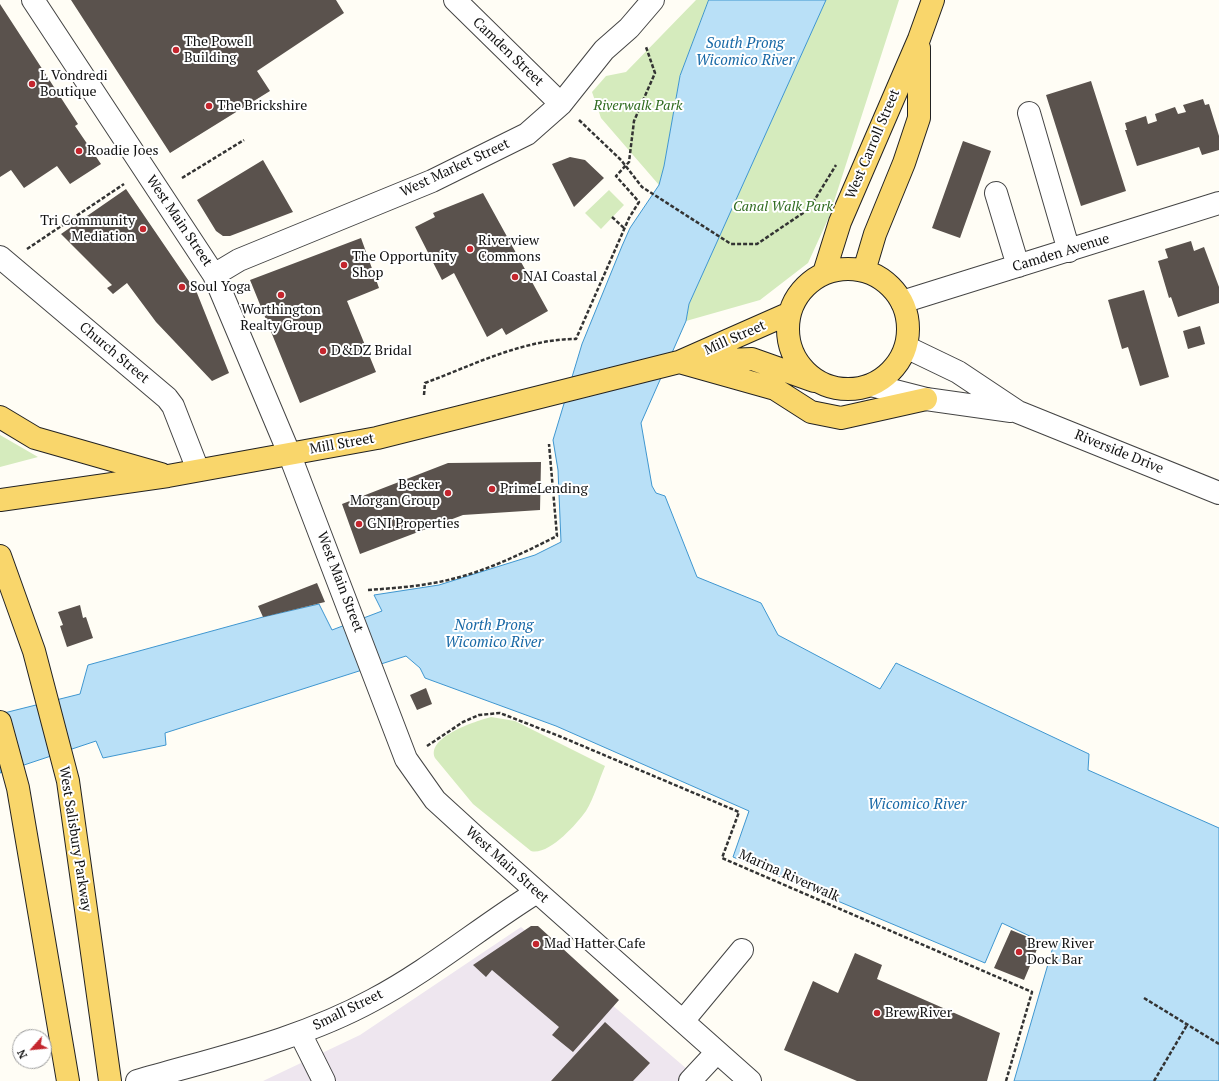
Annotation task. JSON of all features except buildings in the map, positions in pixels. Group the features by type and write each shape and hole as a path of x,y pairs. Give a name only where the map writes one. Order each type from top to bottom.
{"main road":[{"name":"West Carroll Street","path":"824,273 840,222 918,39 933,0"},
{"name":"West Carroll Street","path":"864,271 875,234 904,163 919,118 918,39"},
{"path":"844,269 864,271 880,278 892,288 902,302 907,316 908,332 906,347 898,363 886,376 871,385 854,390 836,389 819,383 803,370 792,353 787,333 790,313 797,296 809,282 824,273 844,269"},
{"name":"Mill Street","path":"0,500 168,476 377,438 674,363 790,313"},
{"name":"Mill Street","path":"674,363 752,359 819,383"},
{"path":"674,363 775,388 811,412 841,418 926,399"},
{"path":"0,417 35,438 168,476"},
{"name":"West Salisbury Parkway","path":"0,556 34,651 68,781 110,1081"},
{"path":"0,722 18,788 68,1081"}],"street":[{"name":"West Main Street","path":"33,0 214,275 289,453 352,613 406,759 435,800 750,1081"},
{"name":"Camden Street","path":"455,0 562,104"},
{"name":"West Market Street","path":"214,275 239,260 432,181 527,134 562,104 604,50 629,28 653,0"},
{"path":"1029,113 1069,251"},
{"path":"996,193 1018,266"},
{"name":"Camden Avenue","path":"902,302 1219,204"},
{"name":"Church Street","path":"0,258 106,345 167,398 173,406 198,470"},
{"name":"Riverside Drive","path":"906,347 958,372 1018,412 1219,493"},
{"name":"Riverside Drive","path":"871,385 926,399 1018,412"},
{"name":"Small Street","path":"137,1081 300,1033 374,1000 537,892"},
{"path":"683,1021 742,950"},
{"path":"300,1033 324,1081"},
{"path":"690,1081 717,1052"}],"path":[{"path":"424,395 425,383 522,347 554,339 576,339 624,228 639,202 616,176 629,162 634,121 655,73 646,47"},
{"path":"562,104 626,166 642,187 731,244 757,244 809,209"},
{"path":"182,178 244,140"},
{"path":"25,250 126,182"},
{"path":"612,217 624,228"},
{"path":"368,590 422,585 453,579 513,558 557,536 549,444"},
{"name":"Marina Riverwalk","path":"427,746 463,722 479,716 500,712 738,812 722,858 1032,992 1006,1081"},
{"path":"1144,998 1219,1044"},
{"path":"1154,1081 1187,1025"}],"shaded area":[{"path":"521,927 701,1081 263,1081 360,1035"}],"green space":[{"name":"Riverwalk Park","path":"696,0 709,0 680,76 664,166 659,185 601,118 592,92 606,76 626,72"},
{"name":"Canal Walk Park","path":"826,0 899,0 829,217 808,263 760,300 686,321 689,304"},
{"path":"609,190 624,205 601,229 585,213"},
{"path":"0,435 38,457 0,467"},
{"path":"491,717 515,721 605,766 586,811 569,831 545,849 531,851 473,804 435,758 434,750 438,743 445,737 464,726"}],"water":[{"name":"Wicomico River","path":"709,0 826,0 689,304 686,321 641,423 652,486 656,493 665,496 697,577 761,603 778,635 880,689 896,663 1089,754 1088,770 1219,828 1219,1081 1014,1081 1053,947 1002,923 985,963 733,857 749,811 556,726 425,678 420,668 406,656 165,733 166,745 103,758 96,741 0,773 0,714 80,694 88,665 263,617 319,604 332,630 382,611 374,595 439,585 535,555 561,542 558,470 553,440 582,344 622,246 630,228 659,185 664,166 680,76"}],"place":[{"name":"The Powell Building","path":"176,50"},
{"name":"L Vondredi Boutique","path":"32,84"},
{"name":"The Brickshire","path":"209,106"},
{"name":"Roadie Joes","path":"79,151"},
{"name":"Tri Community Mediation","path":"143,229"},
{"name":"Riverview Commons","path":"470,249"},
{"name":"The Opportunity Shop","path":"344,265"},
{"name":"NAI Coastal","path":"515,277"},
{"name":"Soul Yoga","path":"182,287"},
{"name":"Worthington Realty Group","path":"281,295"},
{"name":"D&DZ Bridal","path":"323,351"},
{"name":"PrimeLending","path":"492,489"},
{"name":"Becker Morgan Group","path":"448,493"},
{"name":"GNI Properties","path":"359,524"},
{"name":"Mad Hatter Cafe","path":"536,944"},
{"name":"Brew River Dock Bar","path":"1019,952"},
{"name":"Brew River","path":"877,1013"}],"water label":[{"name":"South Prong Wicomico River","path":"745,52"},
{"name":"North Prong Wicomico River","path":"494,634"}]}
